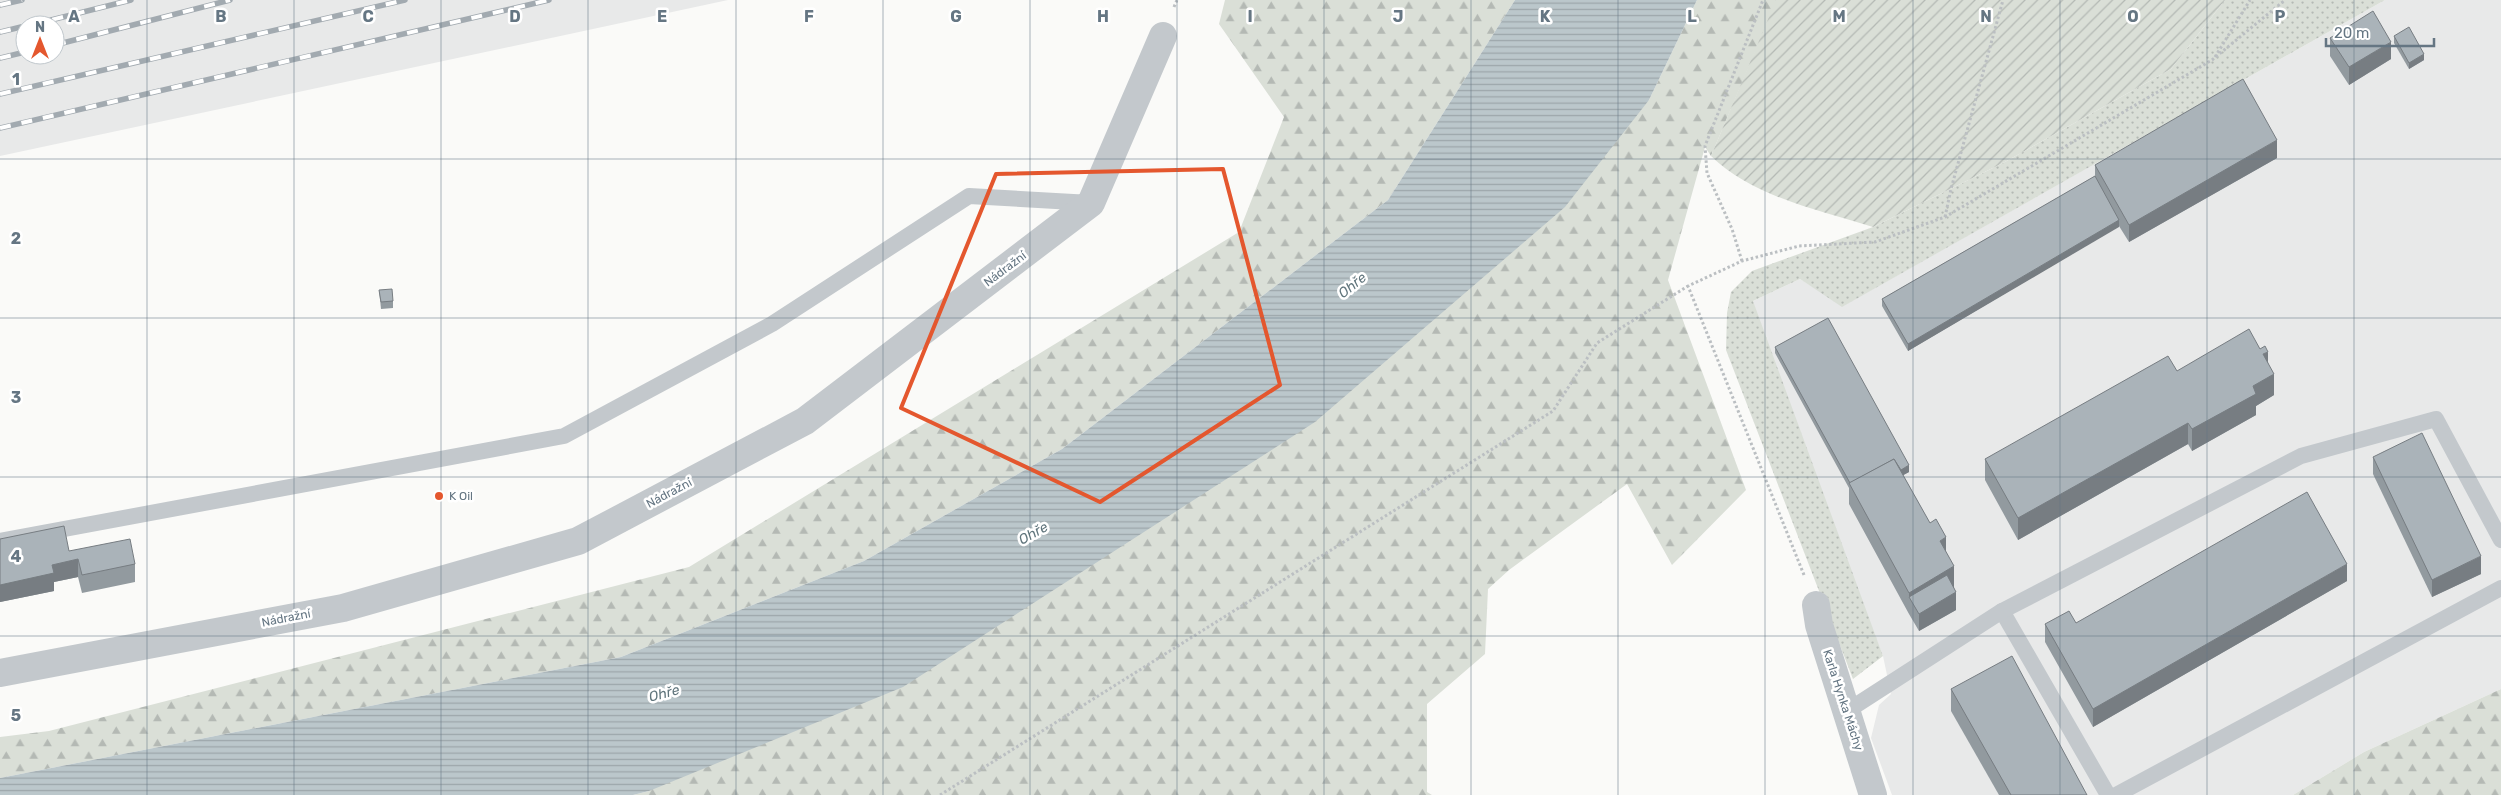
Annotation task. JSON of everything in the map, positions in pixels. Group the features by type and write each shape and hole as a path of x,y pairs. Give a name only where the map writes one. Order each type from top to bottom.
{"street":[{"name":"Nádražní","path":"0,673 343,608 578,541 805,421 1092,203 1163,36"},
{"name":"Karla Hynka Máchy","path":"1816,605 1819,625 1873,795"}],"lane":[{"path":"0,541 564,436 772,324 969,196 1092,203"},
{"path":"1846,711 2002,611 2301,456 2436,419 2501,540"},
{"path":"2116,795 2501,588"},
{"path":"2002,611 2108,795"}],"path":[{"path":"1742,261 1732,229 1707,173 1705,146 1763,0"},
{"path":"1945,217 2003,0"},
{"path":"2212,60 2250,0"},
{"path":"940,795 1553,411 1597,343 1688,286 1742,261 1800,246 1875,242 1945,217 2212,60 2285,0"},
{"path":"1688,286 1816,605"}],"highlighted area":[{"path":"1223,169 1280,385 1100,502 901,408 996,174"}],"shaded area":[{"path":"0,0 728,0 0,156"},
{"path":"2385,0 2501,0 2501,689 2364,752 2293,795 1892,795 1871,738 1879,705 1891,694 1883,656 1768,361 1753,301 1800,279 1843,306"}],"green space":[{"path":"1225,0 1515,0 1388,200 1062,449 864,561 621,657 0,778 0,737 49,731 689,567 1239,232 1284,117 1219,24"},
{"path":"1697,0 1777,0 1711,156 1705,147 1668,280 1746,490 1672,565 1627,484 1509,570 1488,589 1485,654 1427,704 1427,792 1432,795 633,795 649,791 1649,100"},
{"path":"1776,0 2225,0 2171,69 2003,163 1873,227 1809,208 1766,192 1746,182 1711,156"},
{"path":"2225,0 2385,0 1842,307 1800,279 1753,301 1883,656 1853,679 1726,350 1727,313 1731,292 1752,271 1873,227 2003,163 2171,69"},
{"path":"2501,689 2501,795 2293,795 2364,752"}],"water":[{"name":"Ohře","path":"1515,0 1697,0 1649,100 1565,207 1315,422 903,687 649,791 633,795 0,795 0,778 621,657 864,561 1062,449 1388,200"}],"building":[{"path":"2373,11 2391,42 2349,67 2330,38"},
{"path":"2409,27 2424,54 2409,63 2394,36"},
{"path":"2243,79 2277,140 2129,225 2095,165"},
{"path":"2095,176 2119,220 1908,344 1882,299"},
{"path":"392,289 393,301 381,302 379,290"},
{"path":"1828,318 1909,465 1901,470 1894,459 1850,483 1775,347"},
{"path":"2249,329 2260,349 2265,346 2268,352 2263,354 2274,374 2253,386 2256,394 2192,429 2188,423 2018,518 1985,459 2168,356 2177,371"},
{"path":"2422,433 2481,556 2432,580 2373,457"},
{"path":"1894,459 1930,523 1936,519 1946,537 1940,541 1954,566 1909,593 1849,483"},
{"path":"2307,492 2347,564 2093,709 2045,624 2069,611 2076,623"},
{"path":"64,526 69,551 130,539 135,564 82,575 78,559 52,565 54,573 0,585 0,539"},
{"path":"1947,575 1956,592 1919,614 1909,597"},
{"path":"2012,656 2087,795 2011,795 1951,689"}],"railway":[{"path":"0,5 22,0"},
{"path":"65,16 131,0"},
{"path":"65,42 230,0"},
{"path":"0,94 405,0"},
{"path":"0,128 549,0"},
{"path":"0,32 15,28"},
{"path":"0,58 15,54"}],"place":[{"name":"K Oil","path":"439,496"}]}
